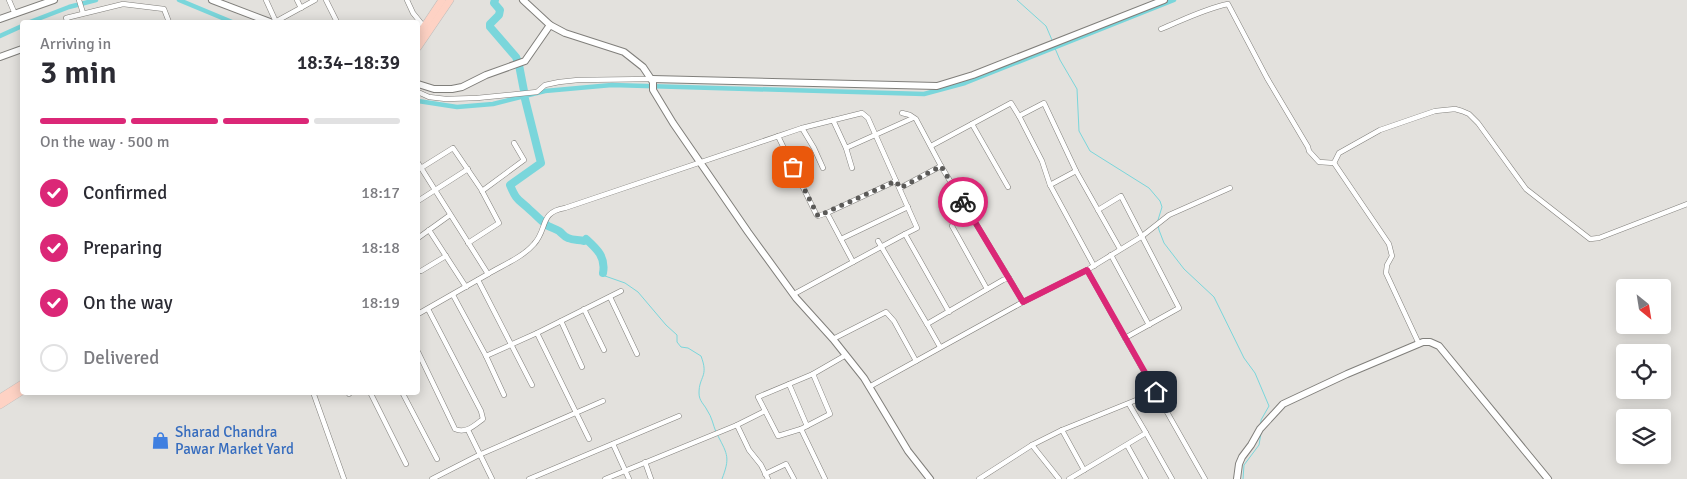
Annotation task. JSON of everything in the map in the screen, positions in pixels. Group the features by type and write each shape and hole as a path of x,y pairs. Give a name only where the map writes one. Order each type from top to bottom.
{"main road":[{"path":"420,42 442,0"},
{"path":"420,34 450,0"},
{"path":"0,398 20,385"},
{"path":"0,405 20,392"}],"street":[{"path":"9,0 15,14"},
{"path":"0,19 54,0"},
{"path":"212,0 268,20"},
{"path":"266,0 273,20"},
{"path":"297,0 301,8"},
{"path":"278,20 315,0"},
{"path":"326,0 336,20"},
{"path":"407,0 419,20"},
{"path":"523,0 550,25 624,52 639,63 652,80 653,90 673,123 794,294 846,355 869,387 908,451 930,479"},
{"path":"420,93 429,97 459,99 521,94 537,92 545,85 578,80 937,86 950,83 1069,38 1164,0"},
{"path":"79,1 82,11"},
{"path":"67,20 66,18 82,11 124,4 164,9 168,20"},
{"path":"1161,29 1182,22 1209,8 1228,4 1267,78 1309,151 1319,162 1334,163"},
{"path":"420,22 426,29"},
{"path":"420,85 434,89 452,89 526,61 550,25"},
{"path":"0,57 20,50"},
{"path":"931,146 1011,103 1042,161 1050,184 1094,266"},
{"path":"1018,116 1044,103 1076,171 1120,250"},
{"path":"1334,163 1339,153 1380,130 1435,111 1455,109 1469,114 1478,123 1526,189 1590,239 1599,238 1687,204"},
{"path":"420,313 466,288 534,245 541,233 545,220 551,212 802,128 862,113 868,118 917,228 794,294"},
{"path":"902,113 916,119 941,166 1023,302"},
{"path":"846,148 914,118"},
{"path":"833,120 846,148 852,168"},
{"path":"972,124 1008,188"},
{"path":"802,128 823,168"},
{"path":"778,136 818,216 896,181"},
{"path":"482,191 524,160 514,143"},
{"path":"420,165 453,148 482,191 499,223 468,243"},
{"path":"1334,163 1389,244 1392,256 1387,265 1386,274 1419,344"},
{"path":"900,188 941,166"},
{"path":"420,168 488,274"},
{"path":"420,200 468,169"},
{"path":"1050,184 1076,171"},
{"path":"869,387 940,346 1094,266 1141,237 1167,216 1230,188"},
{"path":"1098,210 1121,196 1179,308 1125,338"},
{"path":"841,239 908,207"},
{"path":"827,213 853,262"},
{"path":"420,237 450,215"},
{"path":"952,226 987,289"},
{"path":"429,230 466,288"},
{"path":"906,234 949,312"},
{"path":"878,240 940,346"},
{"path":"1111,255 1149,325"},
{"path":"421,271 446,256"},
{"path":"1087,270 1205,479"},
{"path":"927,324 1009,278"},
{"path":"478,280 532,385"},
{"path":"486,356 621,292"},
{"path":"453,295 486,356 504,395"},
{"path":"610,297 637,354"},
{"path":"420,361 455,429 459,431 468,430 483,420 481,410 428,309"},
{"path":"584,309 604,350"},
{"path":"833,339 886,312 894,321 916,360"},
{"path":"561,321 582,367"},
{"path":"537,333 589,439"},
{"path":"1237,479 1242,456 1262,427 1284,404 1347,374 1419,344 1430,342 1439,346 1548,479"},
{"path":"814,374 830,414 801,429 778,436 758,397 814,374 846,355"},
{"path":"789,384 808,426"},
{"path":"979,479 1032,445 1062,430 1156,392"},
{"path":"314,395 344,479"},
{"path":"372,395 406,464"},
{"path":"404,395 437,459"},
{"path":"432,479 479,455 603,401"},
{"path":"1129,404 1172,479"},
{"path":"605,479 765,411"},
{"path":"529,479 679,416"},
{"path":"737,424 749,450 761,465 767,477 786,464 794,479"},
{"path":"801,429 826,479"},
{"path":"468,430 492,479"},
{"path":"1062,430 1084,470"},
{"path":"1069,479 1146,433"},
{"path":"613,444 629,479"},
{"path":"1032,445 1059,479"},
{"path":"1127,445 1146,479"},
{"path":"645,462 651,479"}],"waterway":[{"path":"35,20 69,7 96,0"},
{"path":"179,0 227,20"},
{"path":"495,0 494,3 500,10 499,15 490,24 490,27 516,57 524,91"},
{"path":"1017,0 1046,26 1052,40"},
{"path":"420,101 457,107 493,104 545,91 612,85 924,94 965,83 1174,0"},
{"path":"0,36 20,27"},
{"path":"1054,46 1077,89 1079,131 1090,151 1149,188 1160,201 1162,207 1158,220"},
{"path":"525,99 541,163 510,185 512,191 518,200 548,226 558,230 570,239 584,241 586,239 602,258 603,273"},
{"path":"1158,224 1164,243 1184,269 1214,297 1244,358 1255,373 1269,406 1261,420 1261,424"},
{"path":"603,273 605,276 625,283 638,292 677,335 677,342 681,347 688,348 701,356 704,372 699,387 699,396 710,415 716,432"},
{"path":"1243,479 1244,465 1259,445 1261,433"},
{"path":"718,436 727,457 722,479"}],"way so far":[{"path":"793,167 818,216 896,181 900,188 941,166 963,202"}],"place":[{"name":"Sharad Chandra Pawar Market Yard","path":"161,441"}],"route":[{"path":"963,202 1023,302 1087,270 1156,392"}]}
